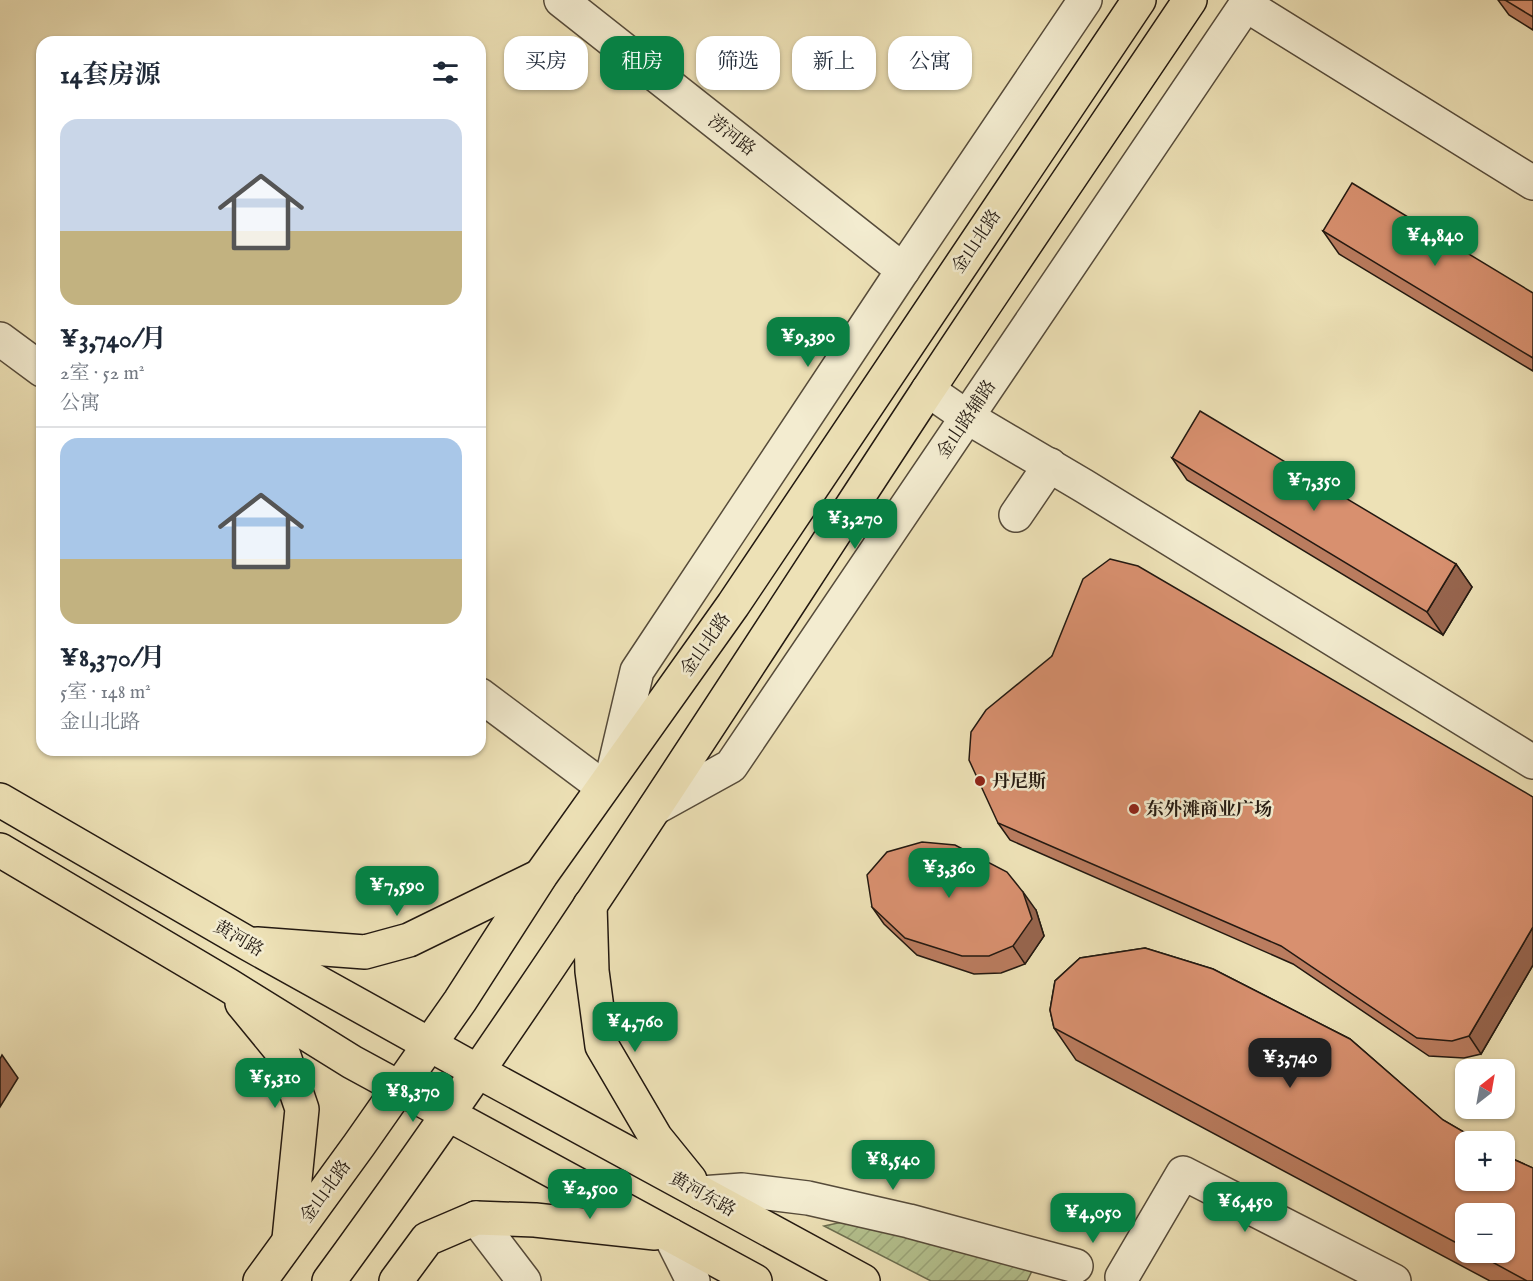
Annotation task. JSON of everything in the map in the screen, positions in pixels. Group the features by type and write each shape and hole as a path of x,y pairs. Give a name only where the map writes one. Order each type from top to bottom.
{"main road":[{"name":"金山北路","path":"260,1281 430,1044 541,875 739,595 1139,0"},
{"path":"329,1281 479,1072 655,808 928,390 1190,0"},
{"name":"黄河路","path":"0,800 248,943 479,1072"},
{"path":"0,850 228,985 352,1062 755,1281"},
{"path":"248,943 365,952 410,940 541,875"},
{"path":"590,905 592,971 602,1046 656,1138 701,1193"},
{"path":"228,985 283,1053 302,1109 289,1240"},
{"name":"黄河东路","path":"479,1072 863,1281"},
{"path":"396,1281 427,1239 477,1218 535,1220 670,1235"}],"street":[{"name":"涝河路","path":"561,0 903,270"},
{"path":"486,699 608,780 638,671 1085,0"},
{"path":"1247,2 1533,183"},
{"name":"金山路辅路","path":"655,808 731,766 1247,2"},
{"path":"0,339 36,366"},
{"path":"928,390 967,417 1050,465 1533,762"},
{"path":"1016,515 1050,465"},
{"path":"701,1193 742,1190 808,1198 909,1221 1066,1274 1130,1279 1183,1173 1394,1281"},
{"path":"477,1218 524,1281"},
{"path":"670,1235 693,1281"}],"green space":[{"path":"847,1221 1034,1267 1027,1281 931,1281 824,1226"}],"building":[{"path":"1505,0 1533,0 1533,17"},
{"path":"1352,183 1533,293 1533,358 1323,231"},
{"path":"1200,411 1456,564 1427,612 1172,458"},
{"path":"1110,559 1138,566 1533,797 1533,927 1469,1036 1452,1041 1417,1038 1281,946 998,823 969,760 971,732 986,710 1052,656 1083,579"},
{"path":"922,842 955,845 1007,872 1023,892 1032,919 1013,946 989,956 962,956 905,938 872,907 867,875 887,852"},
{"path":"1145,948 1213,969 1350,1039 1443,1120 1462,1131 1455,1131 1455,1191 1515,1191 1515,1160 1533,1168 1533,1281 1527,1281 1494,1263 1515,1263 1515,1203 1455,1203 1455,1242 1054,1028 1050,1010 1055,981 1080,958"}],"place":[{"name":"丹尼斯","path":"980,781"},
{"name":"东外滩商业广场","path":"1134,809"}]}
